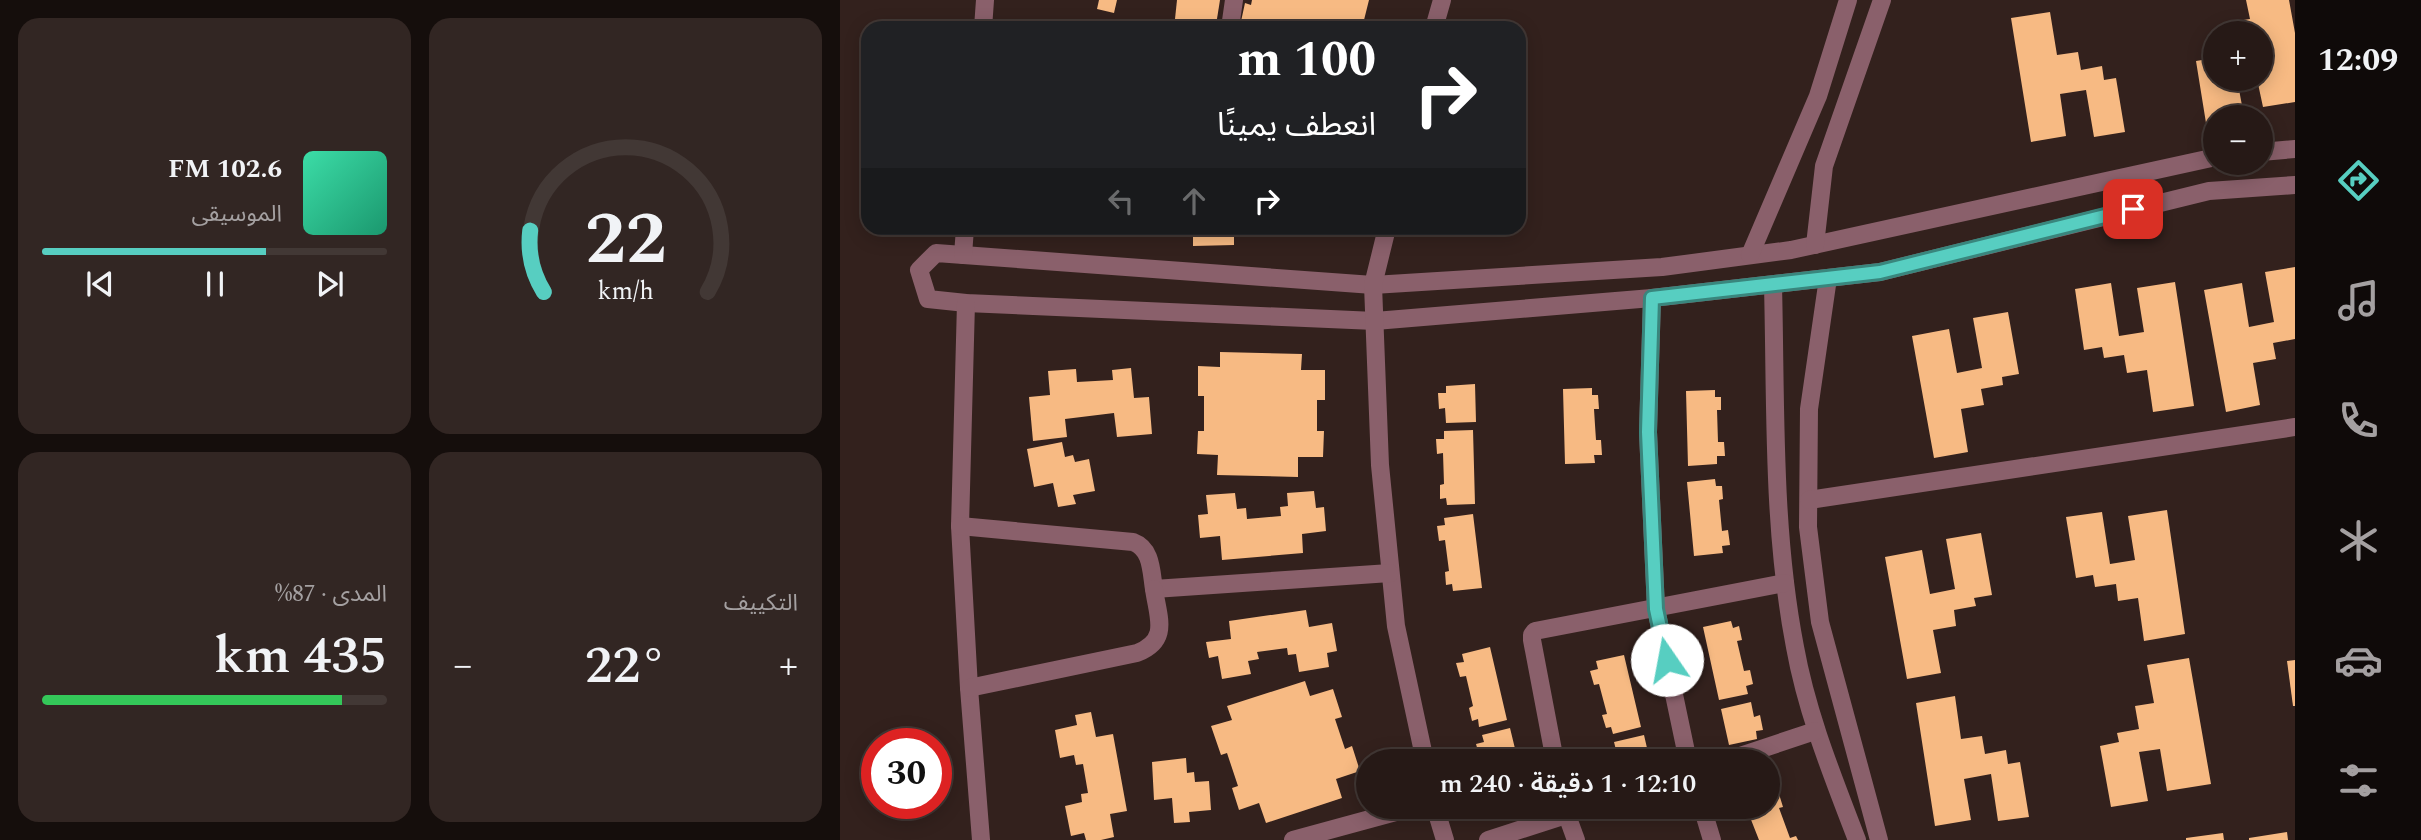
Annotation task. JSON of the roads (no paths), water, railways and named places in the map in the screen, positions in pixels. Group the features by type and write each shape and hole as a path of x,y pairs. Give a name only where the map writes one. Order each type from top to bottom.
{"street":[{"path":"984,21 985,0"},
{"path":"1231,21 1234,0"},
{"path":"1436,21 1442,0"},
{"path":"1750,255 1818,96 1848,0"},
{"path":"1815,245 1824,166 1882,0"},
{"path":"2273,151 2295,149"},
{"path":"2203,160 1815,245 1662,267 1373,285 936,253 919,270 928,299 966,303 1375,321 1652,298 1880,272 2209,191 2295,185"},
{"path":"962,255 964,235"},
{"path":"1385,235 1373,285 1380,465 1396,626 1422,749"},
{"path":"1828,278 1809,409 1808,527 1820,622 1880,840"},
{"path":"1773,285 1777,500 1785,583 1795,649 1815,731 1857,840"},
{"path":"1652,298 1648,432 1656,609 1685,749"},
{"path":"966,303 960,526 981,840"},
{"path":"1809,500 2295,428"},
{"path":"960,526 1141,545 1147,553 1160,632 1151,648 1137,653 969,688"},
{"path":"1154,589 1390,573"},
{"path":"1553,749 1532,635 1540,629 1785,583"},
{"path":"1761,749 1815,731"},
{"path":"1293,840 1369,819"},
{"path":"1439,819 1445,840"},
{"path":"1488,840 1544,819"},
{"path":"1568,819 1576,840"},
{"path":"1706,819 1712,840"}]}
